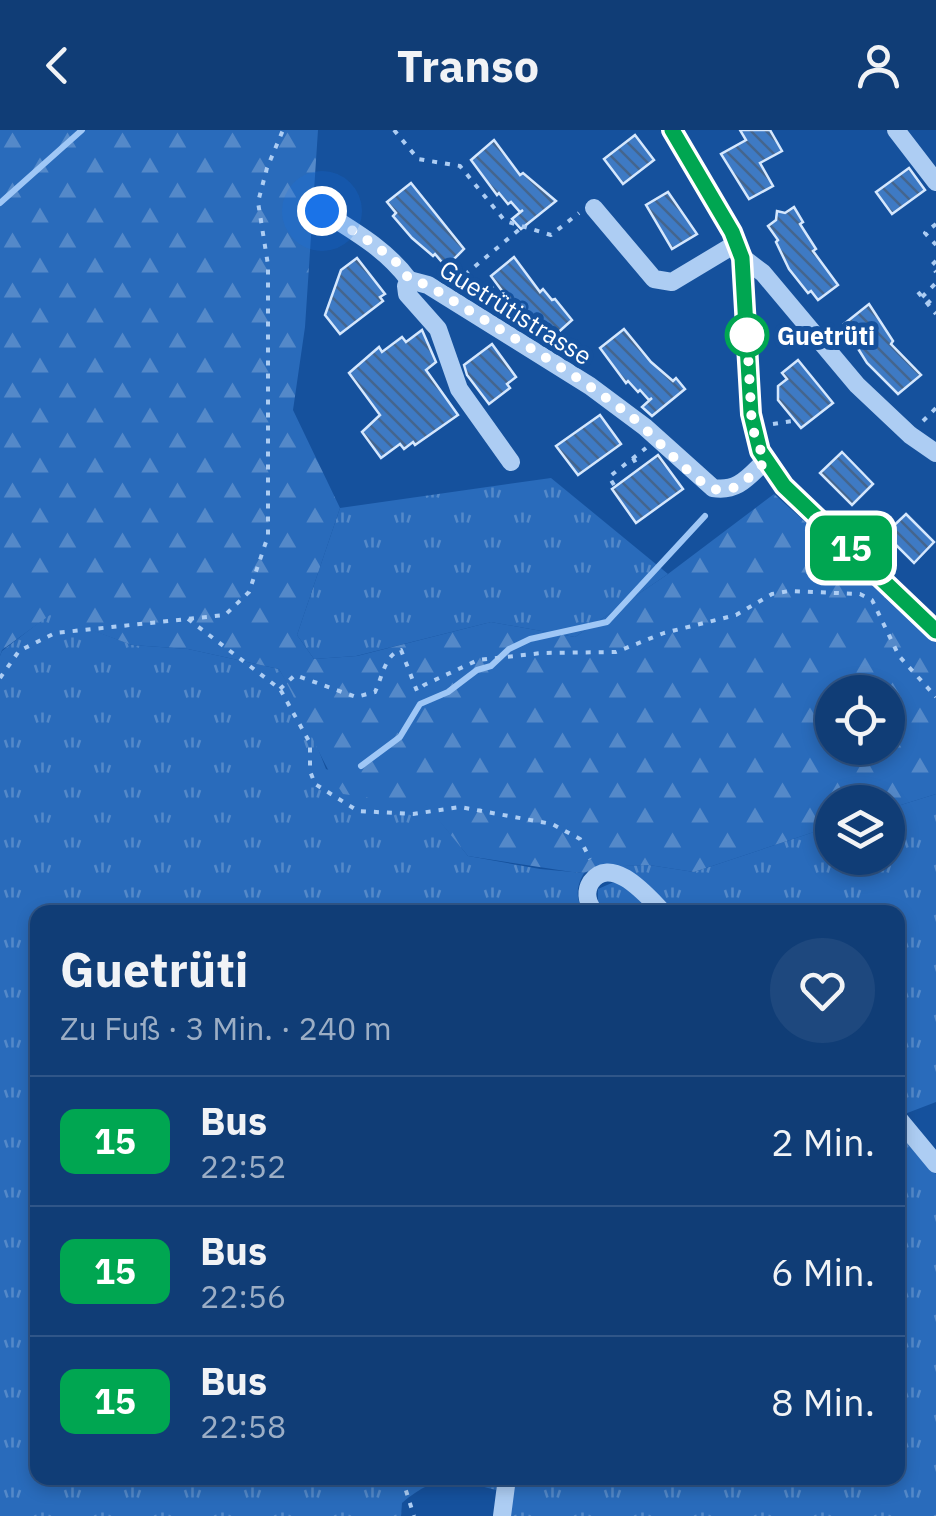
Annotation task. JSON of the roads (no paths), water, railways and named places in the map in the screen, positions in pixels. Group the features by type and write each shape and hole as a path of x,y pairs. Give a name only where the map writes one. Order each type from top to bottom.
{"street":[{"path":"672,130 739,250 876,405 936,454"},
{"path":"896,130 936,182"},
{"path":"594,208 654,279 662,282 672,282 739,250"},
{"path":"322,211 375,245 410,280"},
{"path":"739,250 752,427 765,462 784,486 936,631"},
{"name":"Guetrütistrasse","path":"511,462 459,389 441,334 407,294 410,280 428,285 590,386 645,427 708,486 718,490 735,488 765,462"},
{"path":"589,905 588,890 598,876 609,873 627,879 655,905"},
{"path":"905,1126 936,1164"},
{"path":"502,1516 507,1485"}],"waterway":[{"path":"0,203 82,130"},
{"path":"361,766 400,737 420,704 448,692 477,670 491,666 509,649 530,639 607,622 705,516"}],"place":[{"name":"Guetrüti","path":"747,335"}]}
